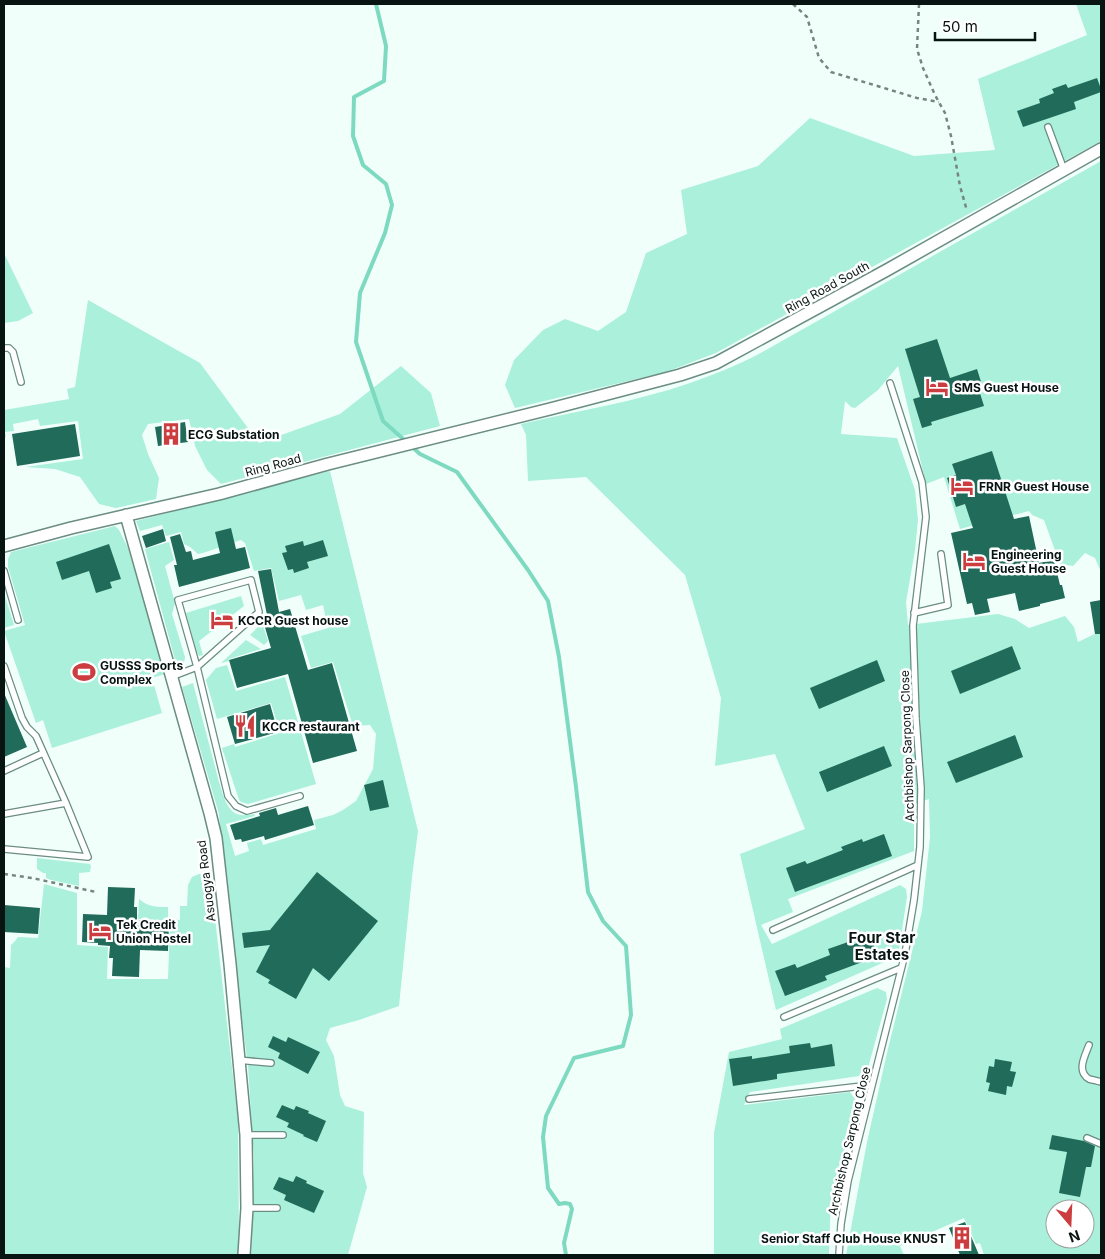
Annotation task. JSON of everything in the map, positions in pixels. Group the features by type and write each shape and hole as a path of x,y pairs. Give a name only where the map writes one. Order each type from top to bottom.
{"street":[{"name":"Ring Road South","path":"550,409 680,375 716,363 1101,150"},
{"name":"Ring Road","path":"4,546 71,528 219,494 328,464 550,409"},
{"name":"Asuogya Road","path":"126,515 216,838 246,1135 247,1208 244,1255"}],"lane":[{"path":"1048,126 1064,170"},
{"path":"4,348 10,348 13,352 21,382"},
{"name":"Archbishop Sarpong Close","path":"839,1255 841,1224 848,1181 905,954 920,847 921,788 915,710 913,626 926,517 922,482 890,383"},
{"path":"914,613 948,605 942,554"},
{"path":"4,571 18,620"},
{"path":"171,677 197,667 259,612 251,580 178,600 197,667 228,796 236,806 247,811 300,796"},
{"path":"4,666 22,718 27,727 36,736 88,858 4,849"},
{"path":"4,771 43,753"},
{"path":"4,814 66,803"},
{"path":"773,930 918,865"},
{"path":"784,1017 902,968"},
{"path":"1090,1045 1082,1066 1084,1073 1089,1078 1101,1082"},
{"path":"238,1060 270,1064"},
{"path":"749,1099 872,1085"},
{"path":"246,1135 283,1135"},
{"path":"1087,1138 1101,1144"},
{"path":"247,1208 277,1208"}],"path":[{"path":"793,4 807,17 819,58 831,72 917,98 939,102"},
{"path":"919,4 917,49 945,113 960,186 970,222"},
{"path":"4,874 96,892"}],"green space":[{"path":"1076,4 1101,4 1101,141 716,353 666,372 515,408 505,385 514,360 543,330 565,319 598,331 626,312 646,253 687,234 681,190 758,166 810,118 914,156 995,150 978,79 1087,35"},
{"path":"1101,161 1101,572 1095,558 1085,553 1073,566 1060,564 1044,520 1032,515 1029,511 960,529 944,477 926,484 898,366 878,390 855,408 845,401 841,434 897,438 915,490 918,520 906,602 908,625 998,614 1015,619 1029,628 1065,616 1074,627 1078,642 1101,631 1101,1255 984,1255 980,1243 976,1244 964,1218 900,1246 904,1255 846,1255 867,1142 922,911 930,837 929,799 914,804 914,851 788,899 793,912 761,925 772,944 900,885 906,889 907,897 898,956 776,1010 740,854 805,829 775,754 715,766 721,698 685,575 586,477 528,481 526,435 521,424 669,390 716,374 740,363"},
{"path":"4,253 33,313 18,321 4,323"},
{"path":"88,300 200,363 259,443 340,414 401,366 431,393 440,426 221,484 207,470 195,446 189,419 148,424 142,435 159,478 156,499 116,508 99,504 80,477 55,469 25,467 83,459 78,421 40,426 38,419 13,424 14,431 5,432 6,437 4,438 4,410 69,399 67,389 75,387"},
{"path":"330,471 418,831 399,1006 330,1028 326,1040 334,1056 340,1095 345,1106 364,1112 363,1173 367,1187 348,1255 251,1255 254,1159 248,1066 227,875 219,814 182,687 193,683 219,782 227,804 237,814 254,814 255,816 226,824 235,856 249,851 247,843 261,839 263,845 316,829 314,820 333,815 356,801 373,769 376,734 370,725 353,726 333,662 311,668 301,636 328,628 323,605 306,610 301,595 279,601 271,568 254,571 245,543 241,540 198,554 184,544 181,532 166,536 162,525 140,531 136,521"},
{"name":"GUSSS Sports Complex","path":"115,526 128,548 165,674 152,678 162,713 52,748 43,720 36,723 4,631 25,625 8,567 8,559 11,552"},
{"path":"169,542 174,560 165,566 175,603 172,614 185,657 184,663 177,667 145,549"},
{"path":"4,593 14,625 4,628"},
{"path":"241,596 244,606 199,641 203,655 199,656 186,613"},
{"path":"262,623 268,641 264,645 250,635"},
{"path":"246,640 261,649 221,663"},
{"path":"227,665 236,691 285,677 316,784 248,804 239,800 222,748 234,744 235,747 280,733 271,703 217,719 206,680 216,668"},
{"path":"37,858 90,864 90,872 79,873 79,886 51,880 46,878 46,873 37,869"},
{"path":"199,874 210,874 238,1120 238,1255 4,1255 4,967 10,968 11,945 18,937 38,938 44,884 77,893 77,945 108,947 107,979 168,979 170,923 149,922 149,920 138,919 139,899 152,906 168,907 168,919 180,920 180,906 187,906 188,885 192,877"},
{"path":"877,988 886,992 887,999 866,1075 750,1092 744,1105 850,1092 855,1099 855,1114 831,1194 829,1255 714,1255 714,1133 729,1052 782,1039 780,1029"}],"building":[{"path":"1097,78 1101,92 1074,102 1076,109 1023,127 1017,111 1040,103 1039,99 1054,93 1052,89 1066,84 1068,88"},
{"path":"937,339 950,378 977,369 982,385 978,387 984,406 931,422 932,425 922,428 913,399 920,397 905,349"},
{"name":"ECG Substation","path":"185,422 188,442 158,446 155,427"},
{"path":"75,424 80,456 17,466 12,434"},
{"path":"992,451 1014,519 1029,516 1039,563 1054,560 1065,598 1019,611 1015,593 987,599 990,612 975,615 972,603 967,604 951,533 973,528 965,504 956,507 947,478 956,475 952,464"},
{"path":"231,528 236,549 245,547 250,568 179,587 174,565 177,565 170,537 180,534 186,552 191,551 193,560 220,553 215,532"},
{"path":"163,529 166,541 146,548 142,536"},
{"path":"323,540 328,556 307,562 309,568 294,573 293,569 288,570 282,553 287,552 285,546 303,541 304,546"},
{"path":"109,544 121,579 110,582 112,588 96,593 89,571 62,580 56,562"},
{"path":"271,569 279,612 290,609 308,670 332,663 357,751 313,763 288,674 237,688 229,660 271,648 262,617 267,615 258,571"},
{"path":"1101,600 1101,634 1095,634 1090,602"},
{"path":"1012,646 1021,669 960,694 951,671"},
{"path":"877,660 885,681 819,709 810,688"},
{"path":"4,693 27,747 4,757"},
{"path":"270,704 278,732 235,744 227,717"},
{"path":"1015,735 1023,757 956,783 947,762"},
{"path":"884,746 892,766 827,792 819,772"},
{"path":"383,780 389,807 370,811 364,785"},
{"path":"308,806 314,825 265,840 264,836 242,842 241,839 235,840 230,825 260,816 259,813 276,808 278,815"},
{"path":"884,834 892,856 795,892 786,868 805,861 807,864 843,850 841,847 862,839 863,842"},
{"path":"317,872 378,921 329,981 313,968 296,999 268,983 270,980 256,972 270,945 244,948 242,933 270,930"},
{"name":"Tek Credit Union Hostel","path":"108,887 135,888 134,907 137,907 137,920 169,922 168,951 140,950 139,977 112,976 113,958 109,958 110,946 82,942 83,914 107,915"},
{"path":"4,905 40,908 38,934 4,932"},
{"path":"871,938 878,956 825,976 827,980 785,996 775,971 795,964 797,968 830,955 828,949 851,941 852,945"},
{"path":"273,1036 286,1042 288,1037 320,1052 308,1074 278,1058 280,1053 268,1047"},
{"path":"810,1043 811,1048 832,1044 835,1066 777,1074 777,1079 733,1086 729,1059 752,1056 752,1059 790,1053 789,1046"},
{"path":"995,1059 1012,1062 1010,1071 1016,1072 1012,1087 1007,1086 1006,1095 988,1091 990,1083 986,1082 989,1066 994,1067"},
{"path":"282,1105 294,1110 296,1106 326,1121 317,1142 287,1127 289,1123 276,1117"},
{"path":"1052,1135 1084,1141 1095,1146 1091,1167 1086,1167 1080,1197 1059,1193 1067,1152 1049,1149"},
{"path":"296,1176 324,1191 314,1213 284,1200 286,1195 273,1189 279,1177 293,1182"},
{"name":"Senior Staff Club House KNUST","path":"965,1222 979,1255 960,1255 949,1228"}],"waterway":[{"path":"376,4 386,46 384,81 354,97 353,136 363,165 386,184 392,205 385,233 360,293 356,342 383,421 420,454 457,472 528,570 548,601 559,657 588,892 603,921 626,946 631,1015 623,1046 574,1058 546,1116 543,1137 548,1188 559,1204 570,1204 572,1209 564,1243 566,1255"}],"place":[{"name":"SMS Guest House","path":"937,387"},
{"name":"ECG Substation","path":"171,434"},
{"name":"FRNR Guest House","path":"962,486"},
{"name":"Engineering Guest House","path":"974,561"},
{"name":"KCCR Guest house","path":"222,620"},
{"name":"GUSSS Sports Complex","path":"84,672"},
{"name":"KCCR restaurant","path":"245,726"},
{"name":"Tek Credit Union Hostel","path":"100,931"},
{"name":"Senior Staff Club House KNUST","path":"962,1238"}],"district":[{"name":"Four Star Estates","path":"882,946"}]}
